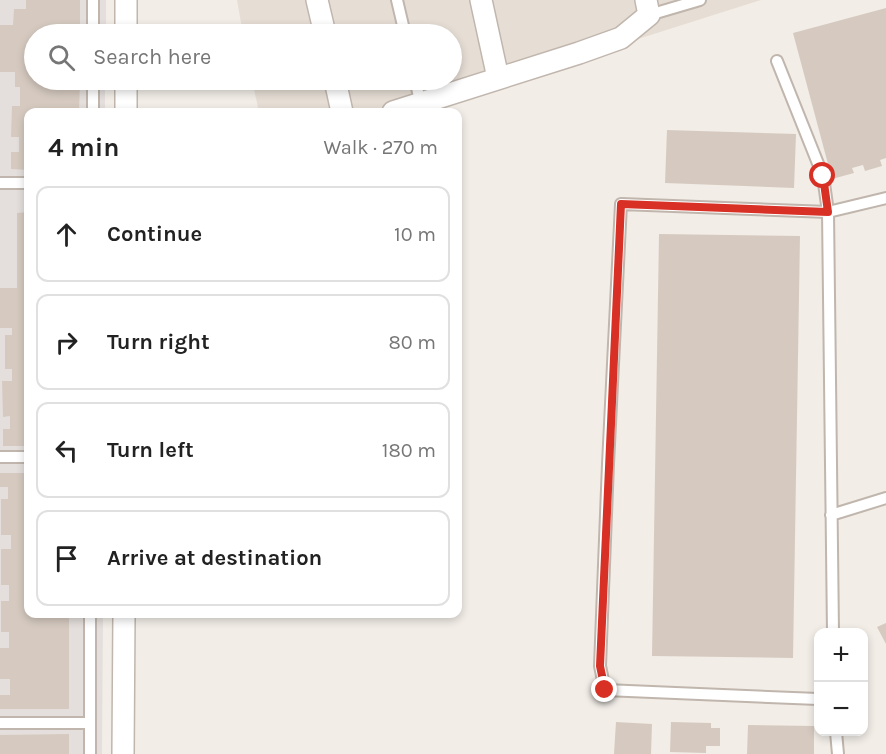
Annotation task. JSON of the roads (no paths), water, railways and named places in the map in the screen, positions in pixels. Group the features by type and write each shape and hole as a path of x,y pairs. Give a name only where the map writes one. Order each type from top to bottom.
{"street":[{"path":"126,0 126,24"},
{"path":"317,0 323,24"},
{"path":"481,0 498,78"},
{"path":"407,108 621,38 647,8"},
{"path":"126,90 126,108"},
{"path":"337,90 341,108"},
{"path":"123,754 124,618"}],"lane":[{"path":"93,0 93,24"},
{"path":"397,0 403,24"},
{"path":"647,8 700,0"},
{"path":"777,61 823,176 828,212 833,628"},
{"path":"93,90 93,108"},
{"path":"418,90 421,104"},
{"path":"0,183 24,183"},
{"path":"814,699 605,690 600,666 621,204 828,212 886,198"},
{"path":"0,457 24,457"},
{"path":"831,515 886,498"},
{"path":"90,618 90,754"},
{"path":"0,723 90,723"},
{"path":"836,736 838,754"}]}
